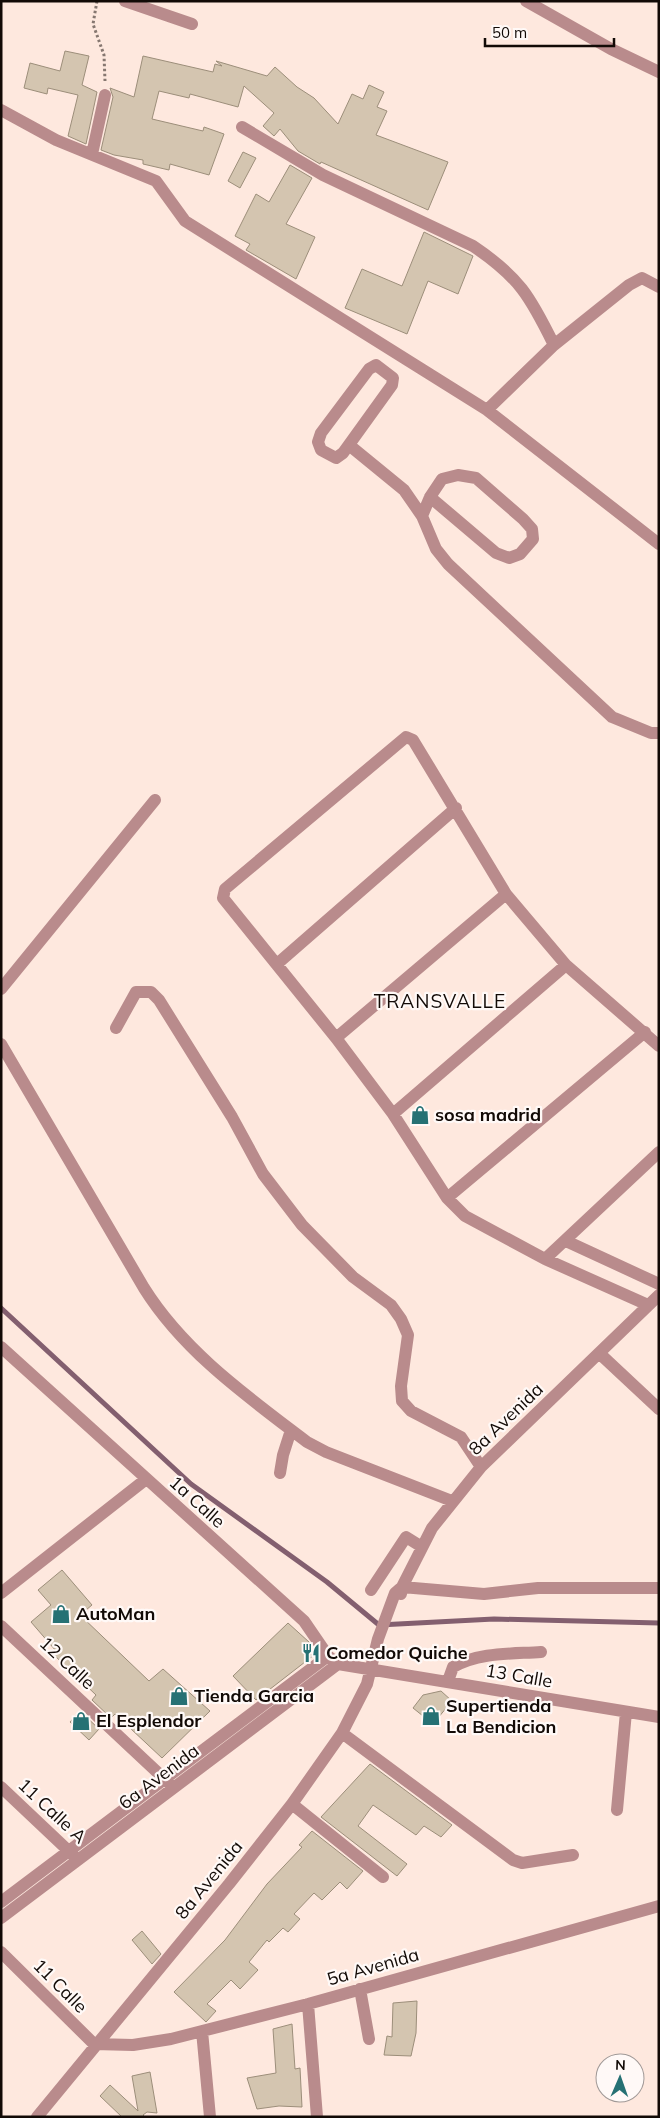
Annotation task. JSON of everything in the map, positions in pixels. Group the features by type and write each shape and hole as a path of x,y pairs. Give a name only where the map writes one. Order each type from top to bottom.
{"street":[{"path":"124,1 192,24"},
{"path":"526,1 611,49 659,72"},
{"path":"92,154 105,95"},
{"path":"1,110 56,140 156,181 185,221 487,410 659,544"},
{"path":"242,127 323,175 473,246 496,261 522,287 554,345"},
{"path":"487,410 554,345 629,285 642,278 659,287"},
{"path":"376,366 393,378 392,385 349,445 336,458 321,450 318,442 321,432 369,369 376,366"},
{"path":"349,445 404,490 422,516 436,549 448,564 612,717 651,733 659,733"},
{"path":"422,516 430,497 442,479 458,475 476,478 523,519 532,529 533,539 520,554 509,558 496,553 430,497"},
{"path":"648,1305 545,1259 465,1216 447,1198 393,1114 336,1038 223,898 225,889 406,737 413,740 456,808 506,894 566,965 659,1046"},
{"path":"1,989 155,800"},
{"path":"278,964 456,808"},
{"path":"336,1038 506,894"},
{"path":"393,1114 566,965"},
{"path":"116,1028 126,1006 136,992 151,992 159,1000 232,1117 263,1174 302,1225 353,1277 391,1305 402,1319 408,1335 401,1386 402,1401 411,1411 461,1436 481,1467"},
{"path":"447,1198 644,1032"},
{"path":"1,1044 87,1194 156,1306 192,1348 291,1430 326,1452 452,1501"},
{"path":"545,1259 659,1152"},
{"path":"566,1241 659,1284"},
{"name":"8a Avenida","path":"37,2117 94,2044 229,1884 292,1804 342,1733 367,1684 379,1642 399,1594 432,1528 452,1501 481,1467 659,1295"},
{"name":"1a Calle","path":"1,1347 145,1480 304,1621 333,1660"},
{"path":"598,1353 659,1410"},
{"path":"280,1473 283,1455 291,1430"},
{"path":"1,1593 145,1480"},
{"path":"371,1590 406,1537 422,1546"},
{"path":"399,1594 484,1594 538,1588 659,1588"},
{"name":"12 Calle","path":"1,1626 170,1783"},
{"path":"448,1681 453,1667 464,1660 483,1656 541,1652"},
{"path":"333,1660 372,1669"},
{"name":"6a Avenida","path":"1,1902 73,1855 333,1660"},
{"name":"13 Calle","path":"372,1669 659,1717"},
{"path":"617,1810 626,1712"},
{"path":"342,1733 514,1860 522,1863 573,1855"},
{"name":"11 Calle A","path":"1,1787 73,1855"},
{"path":"292,1804 383,1877"},
{"name":"6a Avenida","path":"1,1918 73,1855"},
{"name":"5a Avenida","path":"94,2044 133,2045 171,2039 308,2004 659,1906"},
{"name":"11 Calle","path":"1,1952 94,2044"},
{"path":"360,1989 369,2039"},
{"path":"308,2004 317,2117"},
{"path":"202,2030 210,2117"}],"path":[{"path":"97,1 93,24 105,65 105,95"}],"building":[{"path":"65,51 89,56 82,85 97,92 86,144 68,136 78,95 48,88 47,94 24,88 30,63 60,71"},
{"path":"143,56 213,72 215,64 222,66 216,61 267,76 275,67 297,87 314,98 338,124 352,94 363,99 369,85 384,92 377,107 387,111 376,135 448,162 428,210 321,162 320,164 298,151 280,129 274,136 263,126 274,113 244,86 238,107 190,94 189,98 159,91 152,119 203,131 204,127 224,134 209,175 170,164 169,170 143,164 143,160 114,155 101,150 113,97 110,88 134,97"},
{"path":"243,152 256,158 240,188 228,181"},
{"path":"290,165 312,178 286,224 315,237 296,279 246,250 250,244 235,236 256,194 269,202"},
{"path":"424,232 473,256 458,294 428,281 407,334 345,308 362,269 402,286"},
{"path":"62,1570 92,1605 80,1615 149,1681 163,1669 210,1711 162,1758 115,1714 111,1718 92,1700 96,1695 53,1654 56,1651 31,1622 51,1605 38,1590"},
{"path":"288,1623 309,1642 314,1655 256,1700 233,1676"},
{"name":"Supertienda La Bendicion","path":"441,1691 452,1701 433,1724 413,1708 423,1695"},
{"path":"80,1711 99,1729 89,1740 70,1722"},
{"path":"370,1764 452,1825 441,1837 424,1826 416,1835 373,1805 358,1826 407,1864 397,1876 321,1817"},
{"path":"312,1831 363,1871 347,1889 340,1882 322,1900 314,1893 294,1914 300,1919 288,1932 283,1928 269,1942 267,1940 249,1962 258,1970 240,1989 231,1980 207,2004 216,2011 206,2022 174,1992 225,1940 267,1884 302,1847 299,1845"},
{"path":"142,1931 161,1954 152,1964 132,1940"},
{"path":"417,2001 416,2033 411,2056 384,2055 387,2036 392,2037 393,2003"},
{"path":"292,2024 295,2069 300,2068 302,2107 279,2106 257,2109 247,2078 276,2073 273,2029"},
{"path":"150,2072 157,2113 147,2112 143,2115 145,2117 122,2117 100,2096 110,2085 138,2111 132,2076"}],"waterway":[{"path":"1,1308 191,1484 327,1582 379,1625 494,1619 659,1623"}],"place":[{"name":"sosa madrid","path":"420,1115"},
{"name":"AutoMan","path":"61,1614"},
{"name":"Comedor Quiche","path":"311,1653"},
{"name":"Tienda Garcia","path":"179,1696"},
{"name":"Supertienda La Bendicion","path":"431,1716"},
{"name":"El Esplendor","path":"81,1721"}],"district":[{"name":"TRANSVALLE","path":"440,1001"}]}
